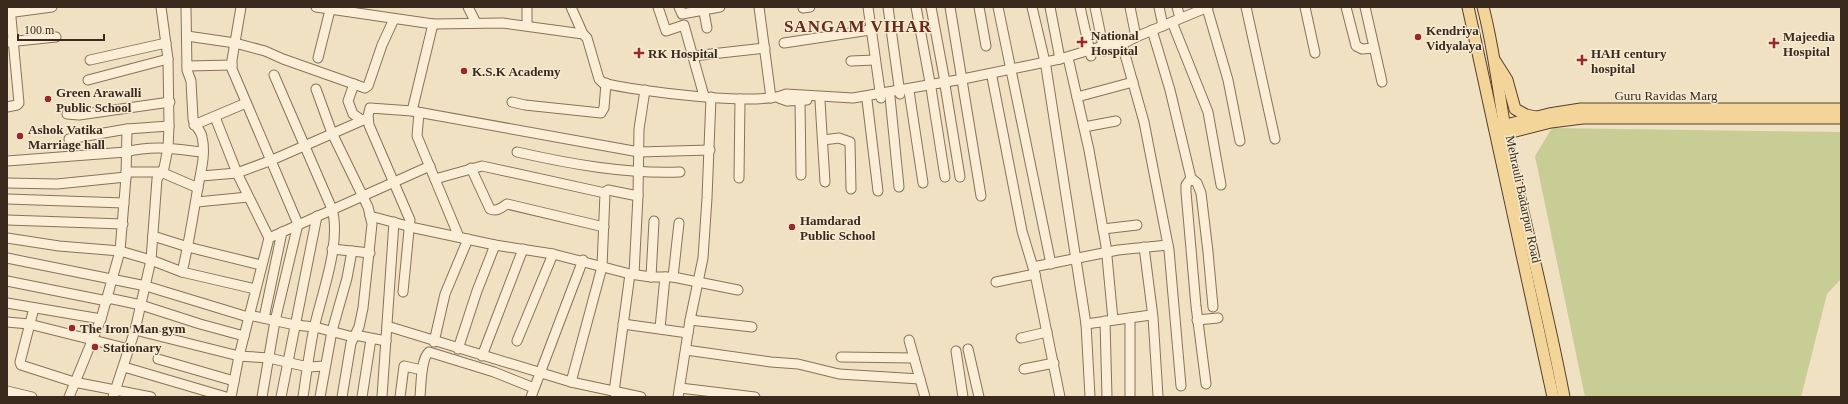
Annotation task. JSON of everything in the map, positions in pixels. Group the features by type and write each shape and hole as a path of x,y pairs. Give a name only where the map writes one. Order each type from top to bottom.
{"main road":[{"name":"Mehrauli Badarpur Road","path":"1468,7 1537,267 1564,397"},
{"name":"Mehrauli Badarpur Road","path":"1483,7 1494,59 1500,131 1553,397"},
{"path":"1494,59 1507,80 1515,109 1526,115 1536,117"},
{"name":"Guru Ravidas Marg","path":"1500,131 1536,117 1581,109 1841,109"},
{"name":"Guru Ravidas Marg","path":"1500,131 1583,118 1841,118"}],"street":[{"path":"7,107 18,105 19,103 10,42 9,11 52,7"},
{"path":"115,393 135,330 146,286 151,260 157,179 164,168 168,148 170,102 168,59 161,7"},
{"path":"182,272 197,202 203,152 201,133 194,125 191,81 187,66 186,7"},
{"path":"241,7 232,65 246,103 272,160 298,224 275,321 262,397"},
{"path":"316,7 433,24 476,23 526,25 583,34"},
{"path":"468,7 476,23"},
{"path":"526,25 527,7"},
{"path":"571,7 583,34 587,38 599,79 606,83 645,90 740,99 775,98 787,101 867,100 899,92 1064,61 1103,49 1113,43 1122,44 1208,7 1228,80 1240,141"},
{"path":"658,7 666,31 684,25"},
{"path":"720,7 680,11 693,56 707,96 710,150 704,237 679,393 755,397"},
{"path":"759,7 775,98"},
{"path":"803,8 810,7"},
{"path":"868,7 875,60 884,96 899,187"},
{"path":"888,7 899,92"},
{"path":"916,7 931,86 945,177"},
{"path":"931,7 960,177"},
{"path":"950,7 981,196"},
{"path":"979,7 986,46"},
{"path":"998,7 1051,264"},
{"path":"1032,7 1045,64 1086,324 1090,397"},
{"path":"1050,7 1064,61 1077,98 1084,127 1107,252 1109,321 1107,397"},
{"path":"1080,7 1090,53"},
{"path":"1095,7 1103,49"},
{"path":"1130,7 1136,37"},
{"path":"1159,7 1163,26"},
{"path":"1177,7 1176,20 1208,112 1220,185"},
{"path":"1246,7 1275,139"},
{"path":"1305,7 1315,53"},
{"path":"1346,7 1356,46 1362,49 1374,48"},
{"path":"1365,7 1382,82"},
{"path":"318,58 336,9"},
{"path":"703,9 707,28"},
{"path":"187,36 235,43 265,52 283,60 365,88 368,86 382,45 394,19"},
{"path":"433,24 415,112 417,132 459,237"},
{"path":"784,43 870,30"},
{"path":"1152,30 1170,90 1191,178 1197,183 1201,193 1213,307"},
{"path":"10,42 56,37"},
{"path":"90,60 166,42"},
{"path":"1122,44 1144,122 1168,245 1181,386"},
{"path":"693,56 765,48"},
{"path":"88,80 168,59"},
{"path":"851,61 875,60"},
{"path":"187,66 232,65"},
{"path":"963,80 992,77 1010,71"},
{"path":"274,75 332,209 335,221 332,249 315,327 303,397"},
{"path":"992,77 1022,231 1034,271 1060,397"},
{"path":"1077,98 1133,82"},
{"path":"512,102 525,105 601,114 604,108 606,83"},
{"path":"354,84 348,101 353,114 365,119 395,182 409,217 410,227 403,292"},
{"path":"899,92 931,86"},
{"path":"316,89 332,133 362,195 370,216 370,253 362,314 359,327 354,336 342,397"},
{"path":"614,392 623,324 632,274 638,196 639,129 645,90"},
{"path":"909,91 923,183"},
{"path":"775,98 786,94 853,98 884,96"},
{"path":"740,99 740,178"},
{"path":"800,100 801,175"},
{"path":"867,100 878,191"},
{"path":"820,101 825,182"},
{"path":"67,114 79,115 170,102"},
{"path":"194,125 246,103"},
{"path":"201,176 237,173 272,160 365,119 369,108 372,107 415,112 639,152 710,150"},
{"path":"215,117 237,173 269,238 239,356 232,397"},
{"path":"1084,127 1116,121"},
{"path":"69,139 127,129 169,126"},
{"path":"69,397 101,319 120,251 126,175 127,129"},
{"path":"823,140 839,138 850,142 851,189"},
{"path":"7,161 126,152 145,147 203,152"},
{"path":"517,152 567,163 656,173 680,172"},
{"path":"269,238 362,195 430,166"},
{"path":"435,179 482,166 605,192 608,190 638,196"},
{"path":"471,168 490,209 494,211 507,204 604,227"},
{"path":"7,183 57,184 161,172 198,188"},
{"path":"1191,178 1186,185 1186,192 1197,320 1206,384"},
{"path":"571,382 602,266 605,192"},
{"path":"197,202 248,197"},
{"path":"7,199 124,203"},
{"path":"280,397 317,216"},
{"path":"370,216 410,227 495,245 523,248 583,260 632,274 651,277 669,277 738,290"},
{"path":"7,220 123,224"},
{"path":"651,277 654,221"},
{"path":"382,397 394,222"},
{"path":"660,328 679,223"},
{"path":"1103,229 1137,225"},
{"path":"264,318 282,232"},
{"path":"153,236 188,248 261,265"},
{"path":"7,238 59,246 120,251 151,260 182,272 255,289"},
{"path":"434,342 445,294 468,239"},
{"path":"458,349 477,291 495,245"},
{"path":"996,282 1034,271 1051,264 1076,258 1107,252 1168,245"},
{"path":"1144,247 1152,315 1158,396"},
{"path":"482,356 523,248"},
{"path":"332,249 370,253"},
{"path":"320,397 332,331 347,278 352,251"},
{"path":"517,341 553,254"},
{"path":"7,258 146,286 249,316 386,341"},
{"path":"420,397 422,370 426,353 431,352 494,372 532,393 583,260"},
{"path":"7,281 141,305 244,336"},
{"path":"7,303 101,319"},
{"path":"34,308 29,324 21,364 74,382 115,393 151,397"},
{"path":"1086,324 1152,315"},
{"path":"1130,318 1130,397"},
{"path":"1197,320 1218,318"},
{"path":"690,320 752,327"},
{"path":"7,322 29,324 129,349"},
{"path":"623,324 688,333"},
{"path":"387,326 434,342 571,382 641,397"},
{"path":"135,330 239,356 287,361 308,367 325,366"},
{"path":"1021,338 1047,332"},
{"path":"362,397 371,339"},
{"path":"909,340 925,397"},
{"path":"968,349 978,397"},
{"path":"686,350 771,362 798,364 838,374 920,379"},
{"path":"956,351 963,397"},
{"path":"841,357 914,358"},
{"path":"158,359 234,380"},
{"path":"1024,369 1054,363"},
{"path":"400,397 404,366 422,370"},
{"path":"124,367 226,397"},
{"path":"7,391 32,397"}],"green space":[{"path":"1552,128 1841,132 1841,279 1827,294 1801,397 1585,397 1535,156"}],"place":[{"name":"Kendriya Vidyalaya","path":"1418,37"},
{"name":"National Hospital","path":"1082,42"},
{"name":"Majeedia Hospital","path":"1774,43"},
{"name":"RK Hospital","path":"639,53"},
{"name":"HAH century hospital","path":"1582,60"},
{"name":"K.S.K Academy","path":"464,71"},
{"name":"Green Arawalli Public School","path":"48,99"},
{"name":"Ashok Vatika Marriage hall","path":"20,136"},
{"name":"Hamdarad Public School","path":"792,227"},
{"name":"The Iron Man gym","path":"72,328"},
{"name":"Stationary","path":"95,347"}],"district":[{"name":"SANGAM VIHAR","path":"858,26"}]}
